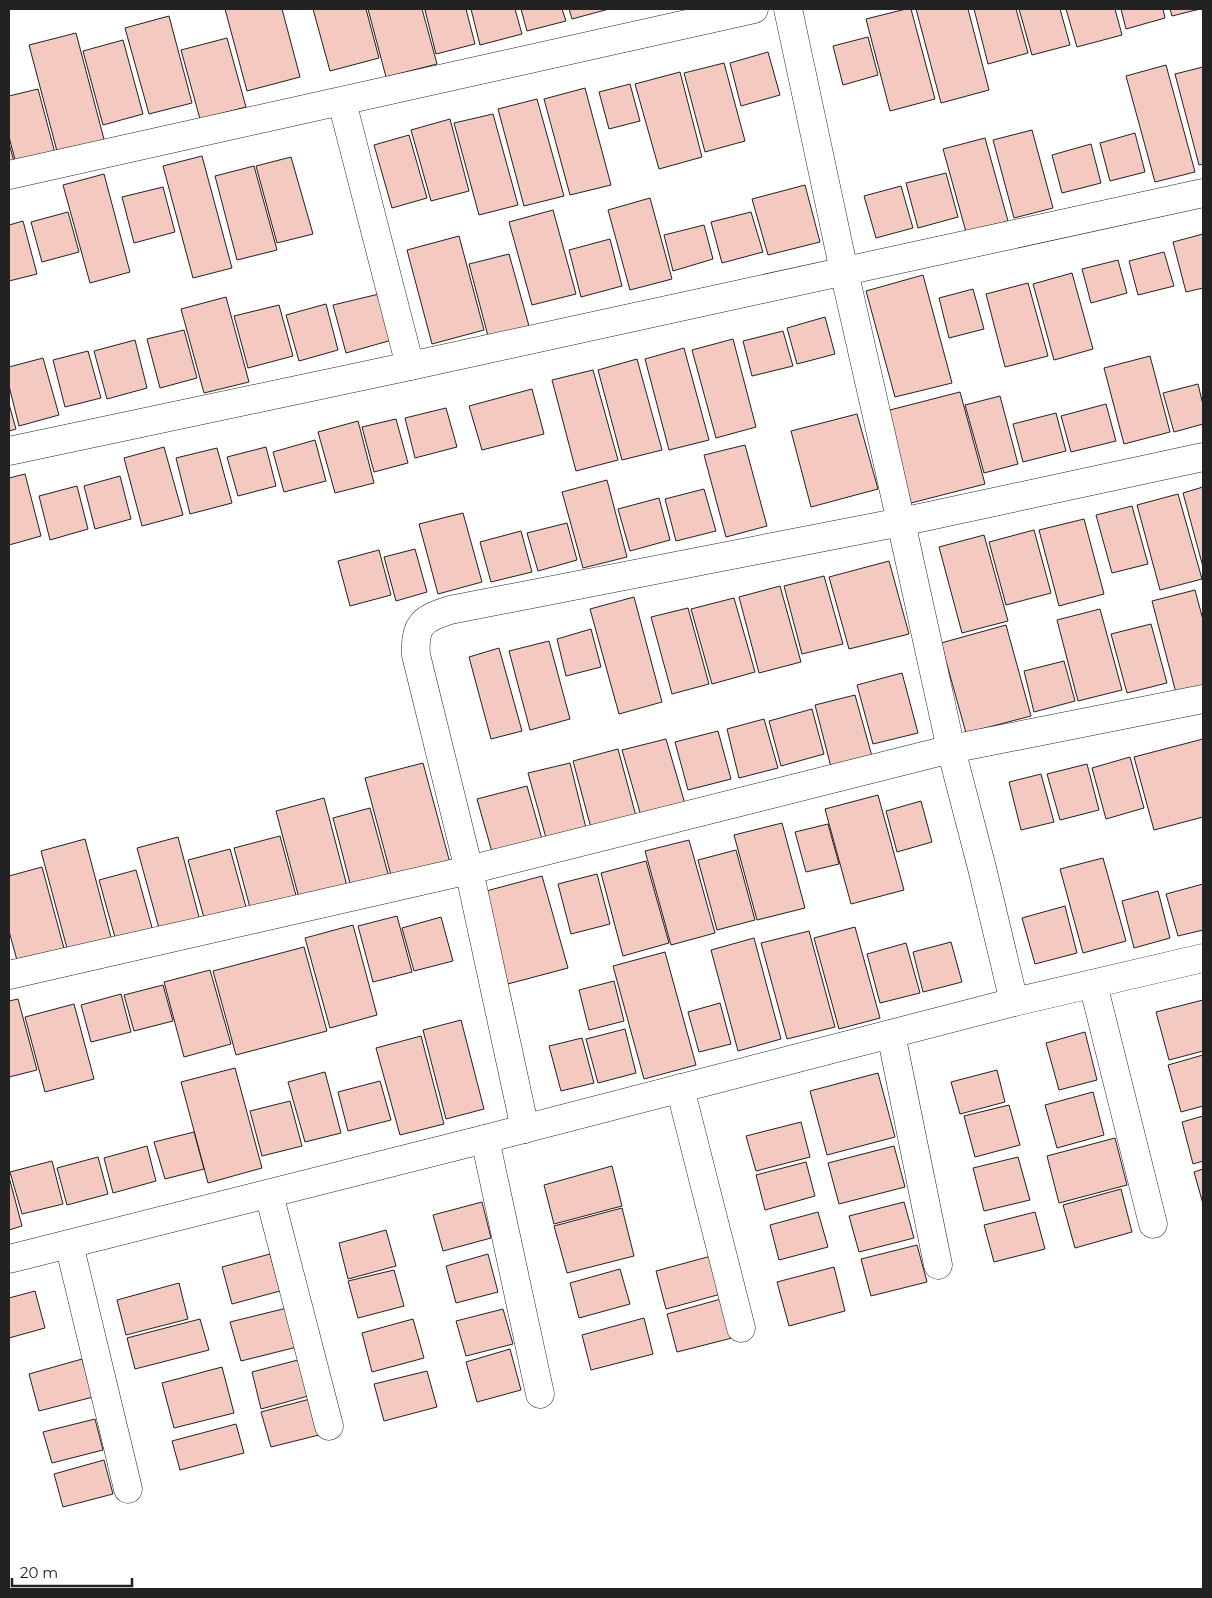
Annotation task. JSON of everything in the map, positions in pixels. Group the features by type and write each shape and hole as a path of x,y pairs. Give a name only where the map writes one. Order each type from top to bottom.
{"street":[{"path":"9,175 754,9"},
{"path":"788,9 844,271 902,522 951,750 1014,1002"},
{"path":"342,102 410,366"},
{"path":"9,451 410,366 1203,193"},
{"path":"525,1129 469,870 416,655 415,639 423,623 437,614 450,610 902,522 1203,457"},
{"path":"9,975 469,870 951,750 1203,700"},
{"path":"9,1259 525,1129 1014,1002 1203,958"},
{"path":"1093,984 1153,1224"},
{"path":"891,1034 938,1265"},
{"path":"680,1088 741,1328"},
{"path":"485,1139 540,1394"},
{"path":"269,1194 329,1426"},
{"path":"69,1244 128,1489"}],"building":[{"path":"225,9 282,9 300,77 247,91"},
{"path":"313,9 366,9 379,58 330,71"},
{"path":"368,9 422,9 437,64 386,77"},
{"path":"466,9 475,44 436,54 425,10"},
{"path":"471,9 515,9 522,34 480,45"},
{"path":"521,9 562,9 566,21 527,31"},
{"path":"569,9 609,9 572,19"},
{"path":"911,9 935,99 890,111 866,19"},
{"path":"916,9 968,9 989,90 941,103"},
{"path":"974,9 1016,9 1028,53 988,64"},
{"path":"1019,9 1060,9 1070,45 1032,55"},
{"path":"1066,9 1115,9 1122,35 1077,47"},
{"path":"1121,9 1163,9 1165,18 1126,29"},
{"path":"1170,9 1200,9 1172,16"},
{"path":"169,16 192,103 149,114 125,28"},
{"path":"76,33 105,143 58,155 29,45"},
{"path":"868,37 878,75 843,85 833,46"},
{"path":"227,38 246,107 200,119 181,50"},
{"path":"123,40 143,114 103,125 83,51"},
{"path":"768,52 780,95 741,106 730,63"},
{"path":"724,63 745,141 705,152 684,73"},
{"path":"1166,65 1195,172 1155,182 1126,76"},
{"path":"1203,67 1203,164 1199,165 1175,74"},
{"path":"680,72 702,157 659,169 635,84"},
{"path":"630,84 640,121 609,129 599,92"},
{"path":"585,88 611,185 570,195 544,99"},
{"path":"38,89 56,157 17,167 9,137 9,96"},
{"path":"537,99 564,196 524,206 498,109"},
{"path":"493,114 518,205 479,215 454,123"},
{"path":"450,119 469,191 431,201 411,130"},
{"path":"1032,130 1053,208 1014,218 993,140"},
{"path":"1135,133 1145,172 1110,181 1100,143"},
{"path":"409,135 427,198 392,208 374,145"},
{"path":"985,138 1008,221 966,232 943,149"},
{"path":"9,143 15,165 9,167"},
{"path":"1091,144 1101,183 1062,193 1052,155"},
{"path":"202,156 232,268 193,278 163,166"},
{"path":"291,157 313,234 277,243 256,166"},
{"path":"254,166 277,250 237,260 215,176"},
{"path":"946,173 958,217 918,228 906,183"},
{"path":"104,174 130,272 90,283 63,185"},
{"path":"805,185 820,242 768,255 752,199"},
{"path":"901,186 913,228 876,238 864,196"},
{"path":"163,187 175,232 134,243 122,197"},
{"path":"650,198 672,279 630,290 608,210"},
{"path":"553,210 576,294 532,305 509,222"},
{"path":"68,212 79,252 42,262 31,222"},
{"path":"751,212 763,252 722,263 711,222"},
{"path":"23,221 37,274 9,281 9,225"},
{"path":"704,225 713,259 673,271 664,235"},
{"path":"1203,234 1203,288 1186,292 1173,242"},
{"path":"459,236 484,330 432,344 407,250"},
{"path":"610,239 622,286 581,297 569,250"},
{"path":"1164,252 1174,286 1138,295 1129,261"},
{"path":"509,254 529,326 488,336 469,264"},
{"path":"1118,260 1127,293 1091,303 1082,269"},
{"path":"1072,273 1093,349 1054,360 1033,284"},
{"path":"923,275 952,383 895,397 866,291"},
{"path":"1028,283 1048,356 1005,367 986,294"},
{"path":"973,289 984,329 949,338 939,298"},
{"path":"379,294 392,340 346,353 333,305"},
{"path":"226,297 249,382 204,393 181,309"},
{"path":"326,304 338,350 299,361 286,315"},
{"path":"279,305 293,356 248,368 234,316"},
{"path":"825,317 835,354 797,364 787,328"},
{"path":"184,330 197,378 160,388 147,339"},
{"path":"783,331 793,366 752,376 743,341"},
{"path":"733,339 756,427 716,438 692,350"},
{"path":"135,340 147,388 107,399 94,351"},
{"path":"684,348 709,440 669,450 645,359"},
{"path":"88,351 101,398 65,407 53,360"},
{"path":"1150,356 1170,432 1124,444 1104,368"},
{"path":"43,358 59,415 19,426 9,386 9,367"},
{"path":"637,359 662,450 622,460 598,370"},
{"path":"593,370 618,460 576,471 552,380"},
{"path":"1198,384 1203,405 1203,424 1174,432 1163,393"},
{"path":"532,389 544,434 482,450 469,406"},
{"path":"960,392 985,484 911,503 886,411"},
{"path":"1000,396 1018,464 984,473 965,405"},
{"path":"9,404 16,429 9,431"},
{"path":"1106,404 1116,441 1071,452 1061,416"},
{"path":"446,408 457,447 415,458 405,418"},
{"path":"1056,413 1066,451 1023,462 1013,424"},
{"path":"857,414 878,489 811,507 791,431"},
{"path":"396,419 408,463 374,472 362,427"},
{"path":"358,421 374,483 335,493 318,432"},
{"path":"315,440 326,481 284,492 273,452"},
{"path":"745,445 767,526 726,537 704,455"},
{"path":"164,447 183,515 142,526 124,458"},
{"path":"266,447 276,486 238,496 227,457"},
{"path":"217,448 232,503 190,514 176,458"},
{"path":"25,474 41,536 9,545 9,478"},
{"path":"120,476 131,519 95,529 84,486"},
{"path":"607,480 627,557 583,568 562,492"},
{"path":"77,486 88,529 50,540 39,496"},
{"path":"1203,487 1203,567 1183,493"},
{"path":"704,489 716,531 676,541 665,499"},
{"path":"1178,494 1202,579 1160,590 1137,505"},
{"path":"659,498 670,540 630,551 618,509"},
{"path":"1132,506 1148,564 1112,573 1096,515"},
{"path":"463,513 482,582 438,594 419,524"},
{"path":"1084,519 1104,594 1059,606 1039,530"},
{"path":"567,523 577,560 538,571 527,533"},
{"path":"1034,530 1051,593 1006,605 989,542"},
{"path":"521,531 532,572 491,582 480,542"},
{"path":"984,535 1008,621 962,633 939,547"},
{"path":"415,549 427,592 396,601 384,557"},
{"path":"379,550 391,595 350,606 338,561"},
{"path":"889,561 909,634 849,649 829,577"},
{"path":"824,576 843,644 802,654 784,586"},
{"path":"780,586 801,662 759,673 739,597"},
{"path":"1195,590 1203,620 1203,686 1176,693 1152,601"},
{"path":"634,597 662,702 619,714 590,609"},
{"path":"734,598 755,672 712,684 691,609"},
{"path":"688,608 709,684 672,694 651,617"},
{"path":"1100,609 1122,690 1078,701 1057,620"},
{"path":"1151,624 1167,683 1127,693 1111,634"},
{"path":"1006,625 1031,716 966,733 941,643"},
{"path":"591,629 601,667 566,676 557,639"},
{"path":"549,641 570,719 530,730 509,651"},
{"path":"499,648 522,731 491,739 469,657"},
{"path":"1064,661 1075,701 1034,712 1024,671"},
{"path":"902,673 918,733 873,744 857,685"},
{"path":"855,695 873,760 832,771 815,705"},
{"path":"812,709 824,754 781,766 769,721"},
{"path":"764,719 778,768 739,778 727,729"},
{"path":"718,731 731,779 688,790 675,742"},
{"path":"666,739 685,804 641,816 622,750"},
{"path":"1203,739 1203,817 1154,830 1134,757"},
{"path":"618,749 636,816 591,828 573,761"},
{"path":"1130,757 1144,808 1106,819 1092,768"},
{"path":"423,763 450,863 392,879 365,778"},
{"path":"570,763 586,828 546,838 528,773"},
{"path":"1087,764 1099,810 1060,820 1047,774"},
{"path":"1041,774 1054,822 1021,830 1009,782"},
{"path":"527,786 542,839 492,852 477,799"},
{"path":"878,795 904,890 851,904 825,809"},
{"path":"324,798 348,890 300,902 276,811"},
{"path":"921,801 932,842 897,852 886,811"},
{"path":"370,808 390,881 352,891 333,818"},
{"path":"782,823 805,908 757,920 734,835"},
{"path":"828,824 839,864 806,872 795,832"},
{"path":"280,836 298,903 252,915 234,848"},
{"path":"178,837 200,921 160,932 137,848"},
{"path":"85,839 112,941 68,952 41,851"},
{"path":"689,840 715,933 671,945 645,851"},
{"path":"230,849 248,914 206,925 188,860"},
{"path":"736,850 755,920 717,930 698,860"},
{"path":"1103,858 1126,941 1083,953 1060,869"},
{"path":"646,861 669,943 623,956 601,873"},
{"path":"42,867 65,952 18,964 9,931 9,876"},
{"path":"136,870 153,931 116,941 99,880"},
{"path":"597,874 610,924 571,934 558,884"},
{"path":"542,876 568,968 504,985 479,893"},
{"path":"1203,884 1203,930 1178,936 1166,894"},
{"path":"1158,891 1170,938 1134,948 1122,901"},
{"path":"1065,906 1077,953 1035,964 1022,918"},
{"path":"397,916 412,972 373,982 358,926"},
{"path":"441,917 453,961 414,971 402,928"},
{"path":"353,925 377,1015 330,1028 305,938"},
{"path":"855,927 880,1018 839,1029 814,938"},
{"path":"809,931 835,1027 787,1039 761,943"},
{"path":"754,938 781,1039 738,1051 711,950"},
{"path":"951,942 962,982 923,992 913,952"},
{"path":"906,943 920,993 880,1003 867,954"},
{"path":"304,947 327,1031 236,1055 213,971"},
{"path":"665,952 696,1065 644,1079 613,966"},
{"path":"210,970 231,1044 184,1057 164,982"},
{"path":"614,981 624,1021 589,1030 579,990"},
{"path":"163,985 173,1021 134,1031 124,995"},
{"path":"121,994 131,1032 91,1042 81,1005"},
{"path":"18,999 37,1070 9,1077 9,1001"},
{"path":"1203,1000 1203,1051 1169,1060 1156,1012"},
{"path":"720,1003 731,1044 699,1052 688,1012"},
{"path":"74,1004 94,1079 45,1092 25,1017"},
{"path":"461,1020 484,1109 446,1119 423,1030"},
{"path":"625,1029 636,1073 598,1083 586,1039"},
{"path":"1085,1032 1097,1080 1059,1090 1046,1043"},
{"path":"421,1036 444,1124 400,1135 376,1048"},
{"path":"582,1038 594,1083 561,1091 549,1046"},
{"path":"1203,1055 1203,1106 1181,1112 1168,1065"},
{"path":"235,1068 262,1168 208,1183 181,1082"},
{"path":"997,1070 1005,1102 960,1114 951,1082"},
{"path":"325,1072 341,1133 305,1142 288,1082"},
{"path":"878,1073 895,1137 827,1155 810,1091"},
{"path":"380,1081 391,1120 348,1131 338,1092"},
{"path":"1093,1092 1104,1135 1057,1148 1045,1105"},
{"path":"290,1101 302,1146 262,1156 250,1111"},
{"path":"1009,1105 1020,1145 975,1157 964,1116"},
{"path":"1203,1116 1203,1161 1193,1164 1182,1122"},
{"path":"801,1122 810,1157 756,1171 746,1136"},
{"path":"194,1132 204,1169 165,1179 154,1142"},
{"path":"1115,1138 1127,1185 1059,1203 1047,1156"},
{"path":"147,1146 156,1181 113,1193 104,1158"},
{"path":"894,1146 905,1187 839,1204 828,1163"},
{"path":"98,1157 108,1194 67,1205 57,1168"},
{"path":"1018,1157 1030,1200 984,1211 973,1168"},
{"path":"52,1161 63,1204 22,1214 10,1172"},
{"path":"806,1162 815,1196 765,1210 756,1175"},
{"path":"612,1166 622,1206 554,1224 544,1185"},
{"path":"1203,1169 1203,1204 1194,1172"},
{"path":"9,1177 22,1226 9,1230"},
{"path":"1121,1189 1132,1232 1075,1248 1063,1205"},
{"path":"482,1202 491,1238 443,1251 433,1215"},
{"path":"904,1202 914,1238 859,1252 849,1216"},
{"path":"622,1208 634,1256 567,1273 554,1226"},
{"path":"818,1212 828,1247 779,1260 770,1225"},
{"path":"1035,1212 1045,1249 994,1262 984,1225"},
{"path":"386,1230 396,1266 348,1279 339,1243"},
{"path":"917,1245 927,1282 871,1296 861,1259"},
{"path":"270,1254 280,1291 232,1304 222,1267"},
{"path":"488,1254 498,1292 456,1303 446,1266"},
{"path":"711,1256 721,1294 666,1309 656,1271"},
{"path":"834,1267 845,1311 789,1326 777,1282"},
{"path":"620,1269 630,1304 579,1318 570,1283"},
{"path":"394,1270 404,1306 358,1318 348,1281"},
{"path":"179,1283 188,1319 126,1335 117,1300"},
{"path":"35,1291 45,1328 9,1338 9,1298"},
{"path":"721,1299 732,1338 677,1352 667,1314"},
{"path":"287,1308 297,1347 241,1361 230,1322"},
{"path":"503,1309 513,1344 466,1356 456,1321"},
{"path":"644,1318 653,1354 591,1370 582,1335"},
{"path":"200,1319 209,1350 135,1369 127,1338"},
{"path":"413,1319 424,1358 372,1372 362,1333"},
{"path":"510,1349 521,1390 477,1402 466,1362"},
{"path":"82,1359 93,1397 39,1411 29,1374"},
{"path":"298,1360 308,1396 261,1409 252,1372"},
{"path":"222,1367 234,1413 174,1428 162,1383"},
{"path":"427,1371 437,1407 384,1421 374,1384"},
{"path":"310,1399 319,1435 271,1447 261,1412"},
{"path":"95,1419 103,1450 52,1463 43,1432"},
{"path":"236,1424 244,1453 180,1470 172,1441"},
{"path":"104,1460 113,1494 63,1507 54,1474"}]}
